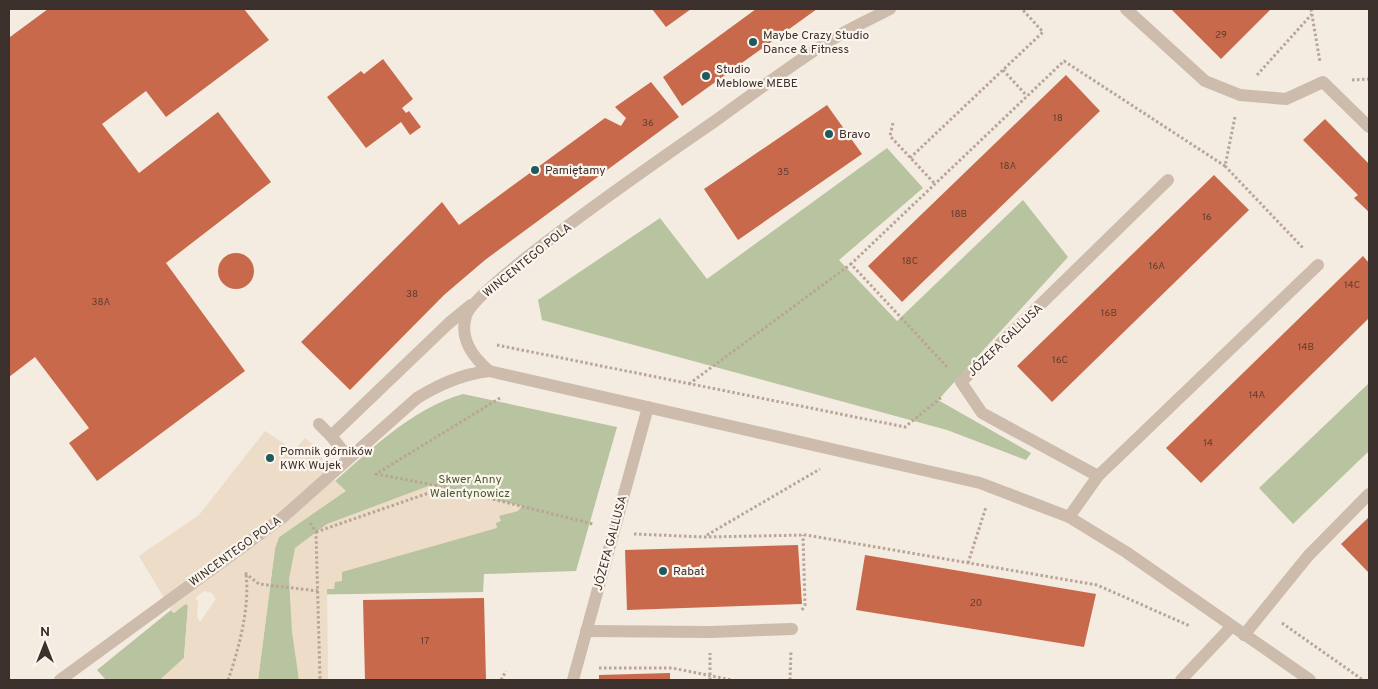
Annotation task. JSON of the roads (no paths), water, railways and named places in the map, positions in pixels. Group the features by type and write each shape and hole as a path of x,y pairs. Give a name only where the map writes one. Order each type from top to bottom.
{"street":[{"name":"WINCENTEGO POLA","path":"489,372 472,354 466,341 466,315 471,305 583,215 822,45 890,9"},
{"path":"1126,9 1205,81 1240,95 1286,99 1324,82 1369,127"},
{"name":"JÓZEFA GALLUSA","path":"1098,476 982,413 961,382 1168,180"},
{"path":"1069,517 1098,476 1318,265"},
{"path":"331,436 449,323 471,305"},
{"name":"WINCENTEGO POLA","path":"66,678 282,518 348,457 417,398 442,383 461,376 489,372"},
{"path":"489,372 980,483 1069,517 1126,552 1231,627 1310,680"},
{"name":"JÓZEFA GALLUSA","path":"574,674 648,407"},
{"path":"319,424 348,457"},
{"path":"1244,635 1263,609 1308,556 1369,494"},
{"path":"1181,680 1231,627"},
{"path":"586,631 711,632 792,629"}],"place":[{"name":"Maybe Crazy Studio Dance & Fitness","path":"753,42"},
{"name":"Studio Meblowe MEBE","path":"706,76"},
{"name":"Bravo","path":"829,134"},
{"name":"Pamiętamy","path":"535,170"},
{"name":"Pomnik górników KWK Wujek","path":"270,458"},
{"name":"Rabat","path":"663,571"}],"park label":[{"name":"Skwer Anny Walentynowicz","path":"470,486"}]}
